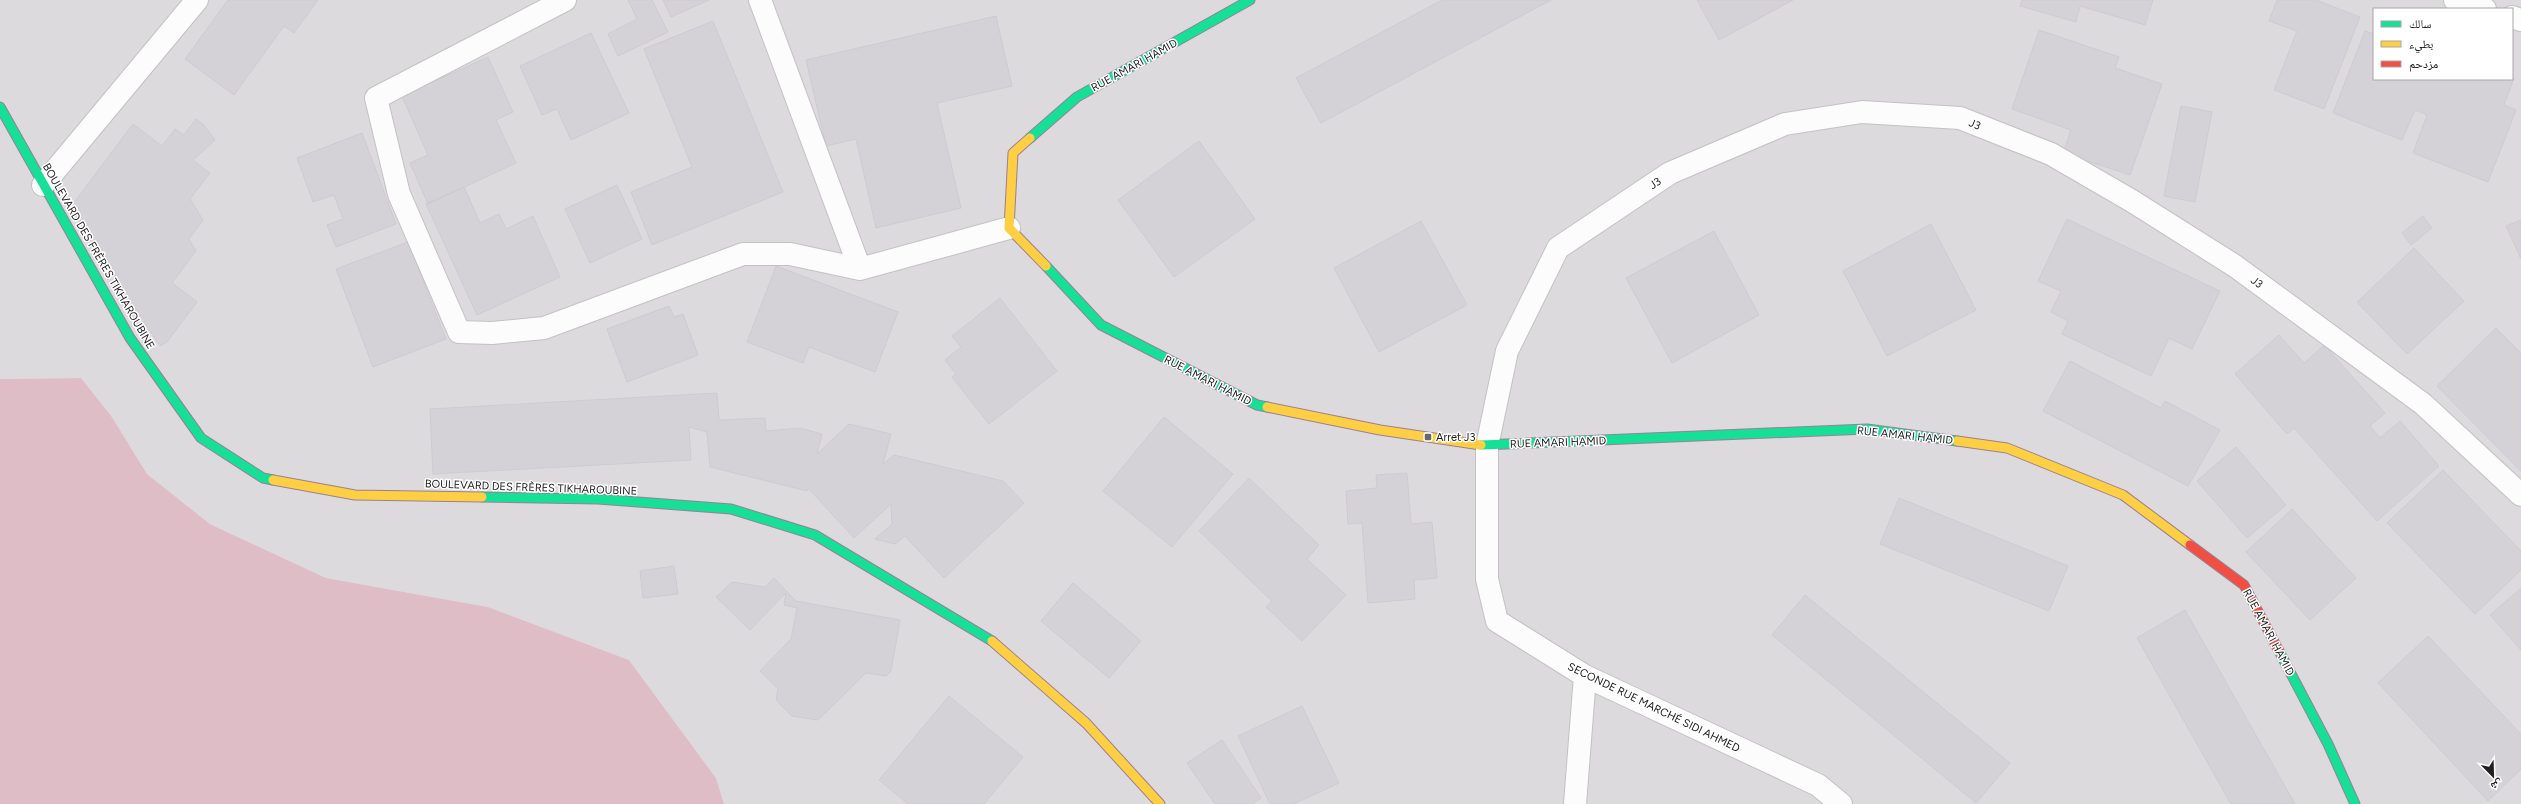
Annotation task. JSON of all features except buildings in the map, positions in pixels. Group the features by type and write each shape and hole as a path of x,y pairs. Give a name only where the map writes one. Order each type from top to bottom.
{"street":[{"path":"44,184 197,0"},
{"path":"565,0 376,98 399,194 460,332 492,332 544,328 743,254 790,254 860,269 1008,228"},
{"path":"760,0 860,269"},
{"name":"RUE AMARI HAMID","path":"1250,0 1077,97 1012,153 1008,228 1100,325 1257,404 1380,430 1486,446 1517,442 1867,429 2007,448 2124,495 2244,585 2328,744 2355,804"},
{"path":"2455,0 2482,8"},
{"name":"BOULEVARD DES FRÈRES TIKHAROUBINE","path":"0,107 130,338 201,438 263,478 354,495 598,499 731,509 815,535 996,643 1086,722 1160,804"},
{"name":"J3","path":"1486,446 1507,351 1558,248 1670,173 1785,124 1862,112 1960,118 2051,154 2132,201 2235,266 2423,404 2521,495"},
{"name":"SECONDE RUE MARCHÉ SIDI AHMED","path":"1486,446 1487,579 1496,621 1585,676 1818,785 1841,804"},
{"path":"1575,804 1585,676"}],"shaded area":[{"path":"0,0 2521,0 2521,804 724,804 716,778 629,660 488,607 326,578 210,524 147,474 112,417 81,378 0,379"},
{"path":"81,378 112,417 147,474 210,524 326,578 488,607 629,660 716,778 724,804 0,804 0,379"}],"traffic: fast":[{"path":"1030,138 1077,97 1250,0"},
{"path":"0,107 130,338 201,438 263,478 273,480"},
{"path":"1046,266 1101,325 1257,405 1267,407"},
{"path":"1481,445 1867,429 1957,441"},
{"path":"482,497 598,499 731,509 815,535 992,641"},
{"path":"2279,651 2328,744 2355,804"}],"traffic: slow":[{"path":"1030,138 1013,153 1009,228 1046,266"},
{"path":"1267,407 1380,430 1481,445"},
{"path":"1957,441 2007,448 2123,495 2190,545"},
{"path":"273,480 355,495 482,497"},
{"path":"992,641 1086,723 1160,804"}],"traffic: jam":[{"path":"2190,545 2244,585 2279,651"}],"place":[{"name":"Arret J3","path":"1428,437"}]}
